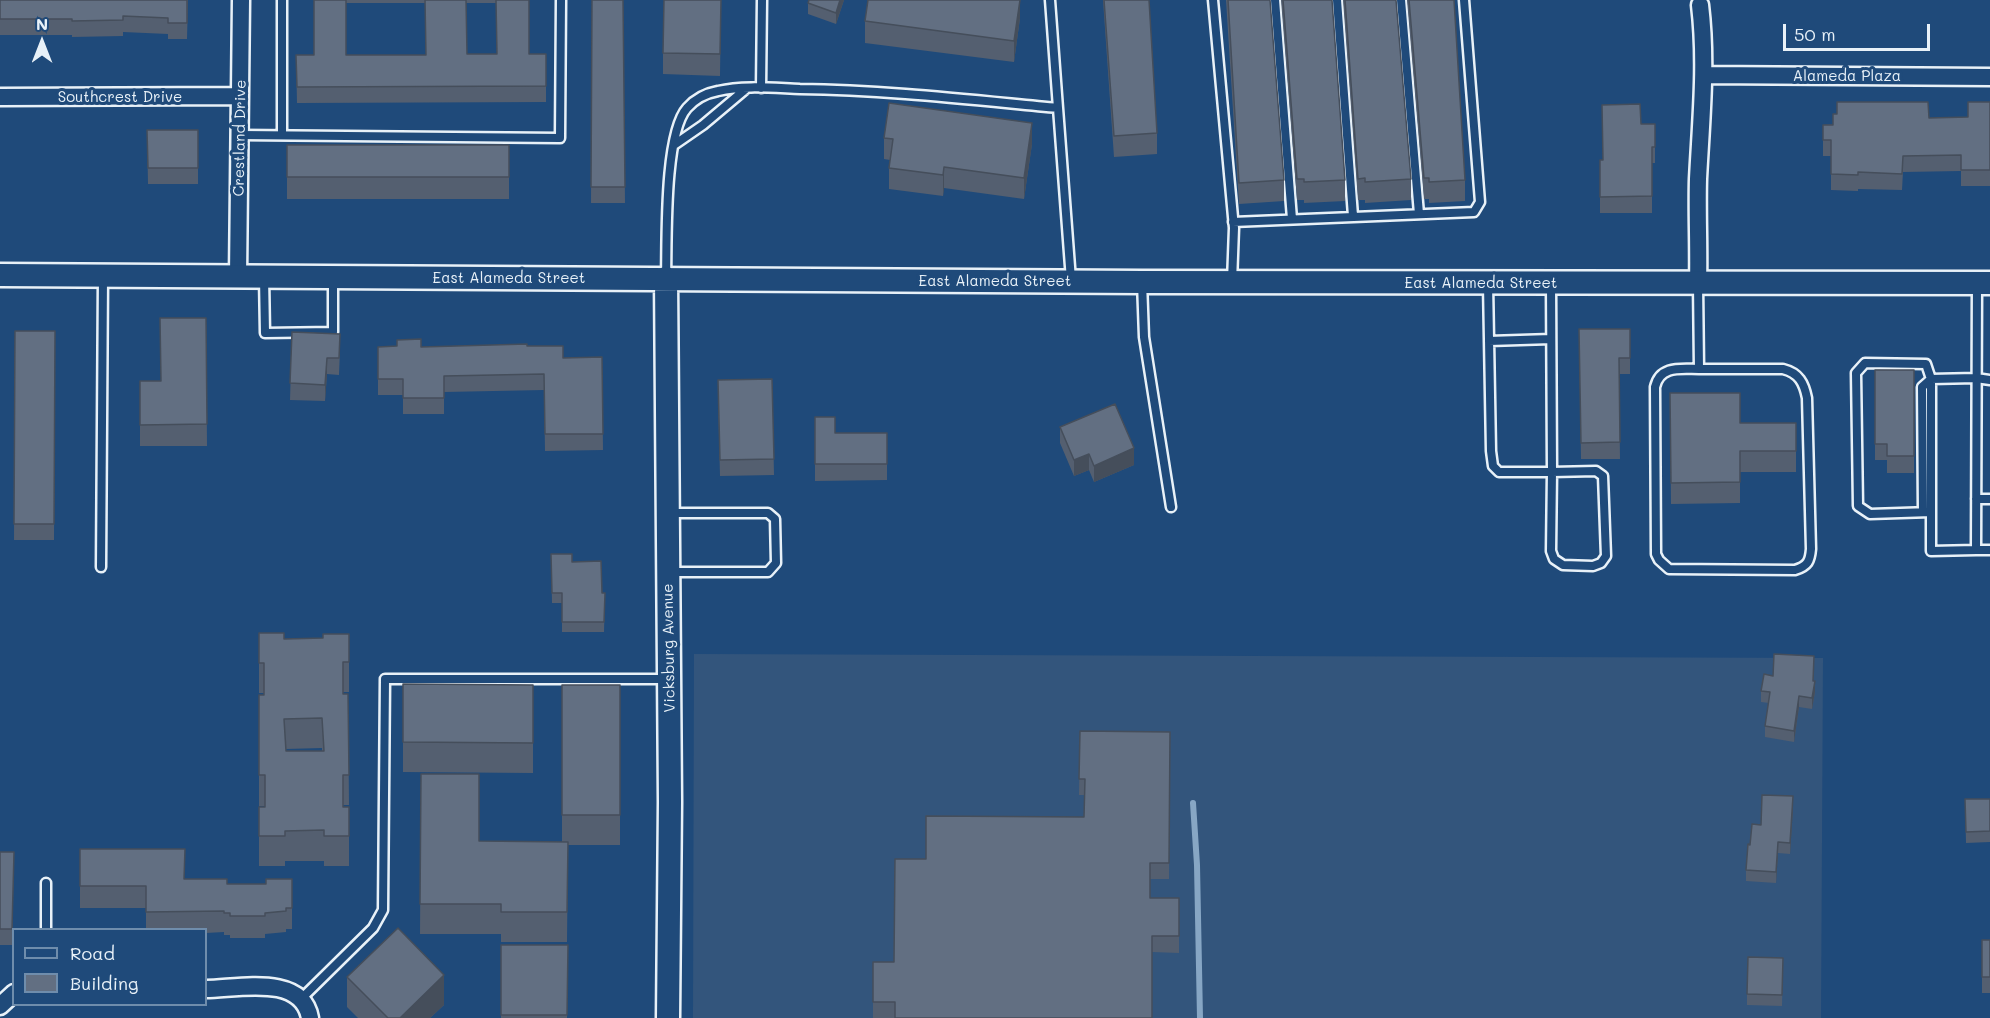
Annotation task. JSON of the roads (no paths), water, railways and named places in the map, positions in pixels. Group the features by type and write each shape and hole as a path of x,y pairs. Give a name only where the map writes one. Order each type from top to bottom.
{"street":[{"name":"Crestland Drive","path":"238,276 241,0"},
{"path":"1698,284 1698,182 1704,75 1704,38 1700,5"},
{"name":"Alameda Plaza","path":"1704,75 1990,77"},
{"name":"Southcrest Drive","path":"0,97 240,96"},
{"name":"East Alameda Street","path":"0,275 1071,282 1984,283"},
{"name":"Vicksburg Avenue","path":"666,278 669,679 668,1018"},
{"path":"207,989 268,986 294,994 301,999 307,1006 310,1018"},
{"path":"0,1006 12,995"}],"lane":[{"path":"282,0 282,135"},
{"path":"240,135 560,138 561,0"},
{"path":"761,88 762,0"},
{"path":"1050,0 1071,282"},
{"path":"1213,0 1233,222 1232,282"},
{"path":"1275,0 1292,219"},
{"path":"1337,0 1353,216"},
{"path":"1401,0 1419,214"},
{"path":"1233,222 1474,212 1480,202 1464,0"},
{"path":"674,145 703,126 719,110 748,88"},
{"path":"666,278 669,181 674,145 686,109 701,96 718,91 748,88 878,91 1058,108"},
{"path":"101,567 103,276"},
{"path":"264,277 265,333 333,333 333,277"},
{"path":"1142,282 1144,337 1171,507"},
{"path":"1488,283 1493,466 1499,472 1552,472 1596,471 1603,476 1606,556 1601,563 1593,566 1563,565 1554,559 1551,551 1552,472 1551,283"},
{"path":"1976,550 1976,378 1984,283"},
{"path":"1698,284 1699,369"},
{"path":"1489,341 1551,339"},
{"path":"1927,512 1870,514 1858,506 1856,373 1865,363 1926,364 1931,380 1927,512 1932,551 1990,550"},
{"path":"1699,369 1783,369 1794,373 1802,382 1807,398 1811,549 1810,560 1805,567 1795,570 1669,568 1659,560 1656,554 1655,387 1659,377 1666,370 1699,369"},
{"path":"1931,380 1976,378 1990,380"},
{"path":"1976,499 1990,499"},
{"path":"667,513 768,513 775,519 776,563 768,572 668,572"},
{"path":"301,999 373,928 383,910 385,679 669,679"},
{"path":"46,884 46,928"}],"waterway":[{"path":"1193,803 1197,865 1200,1018"}]}
